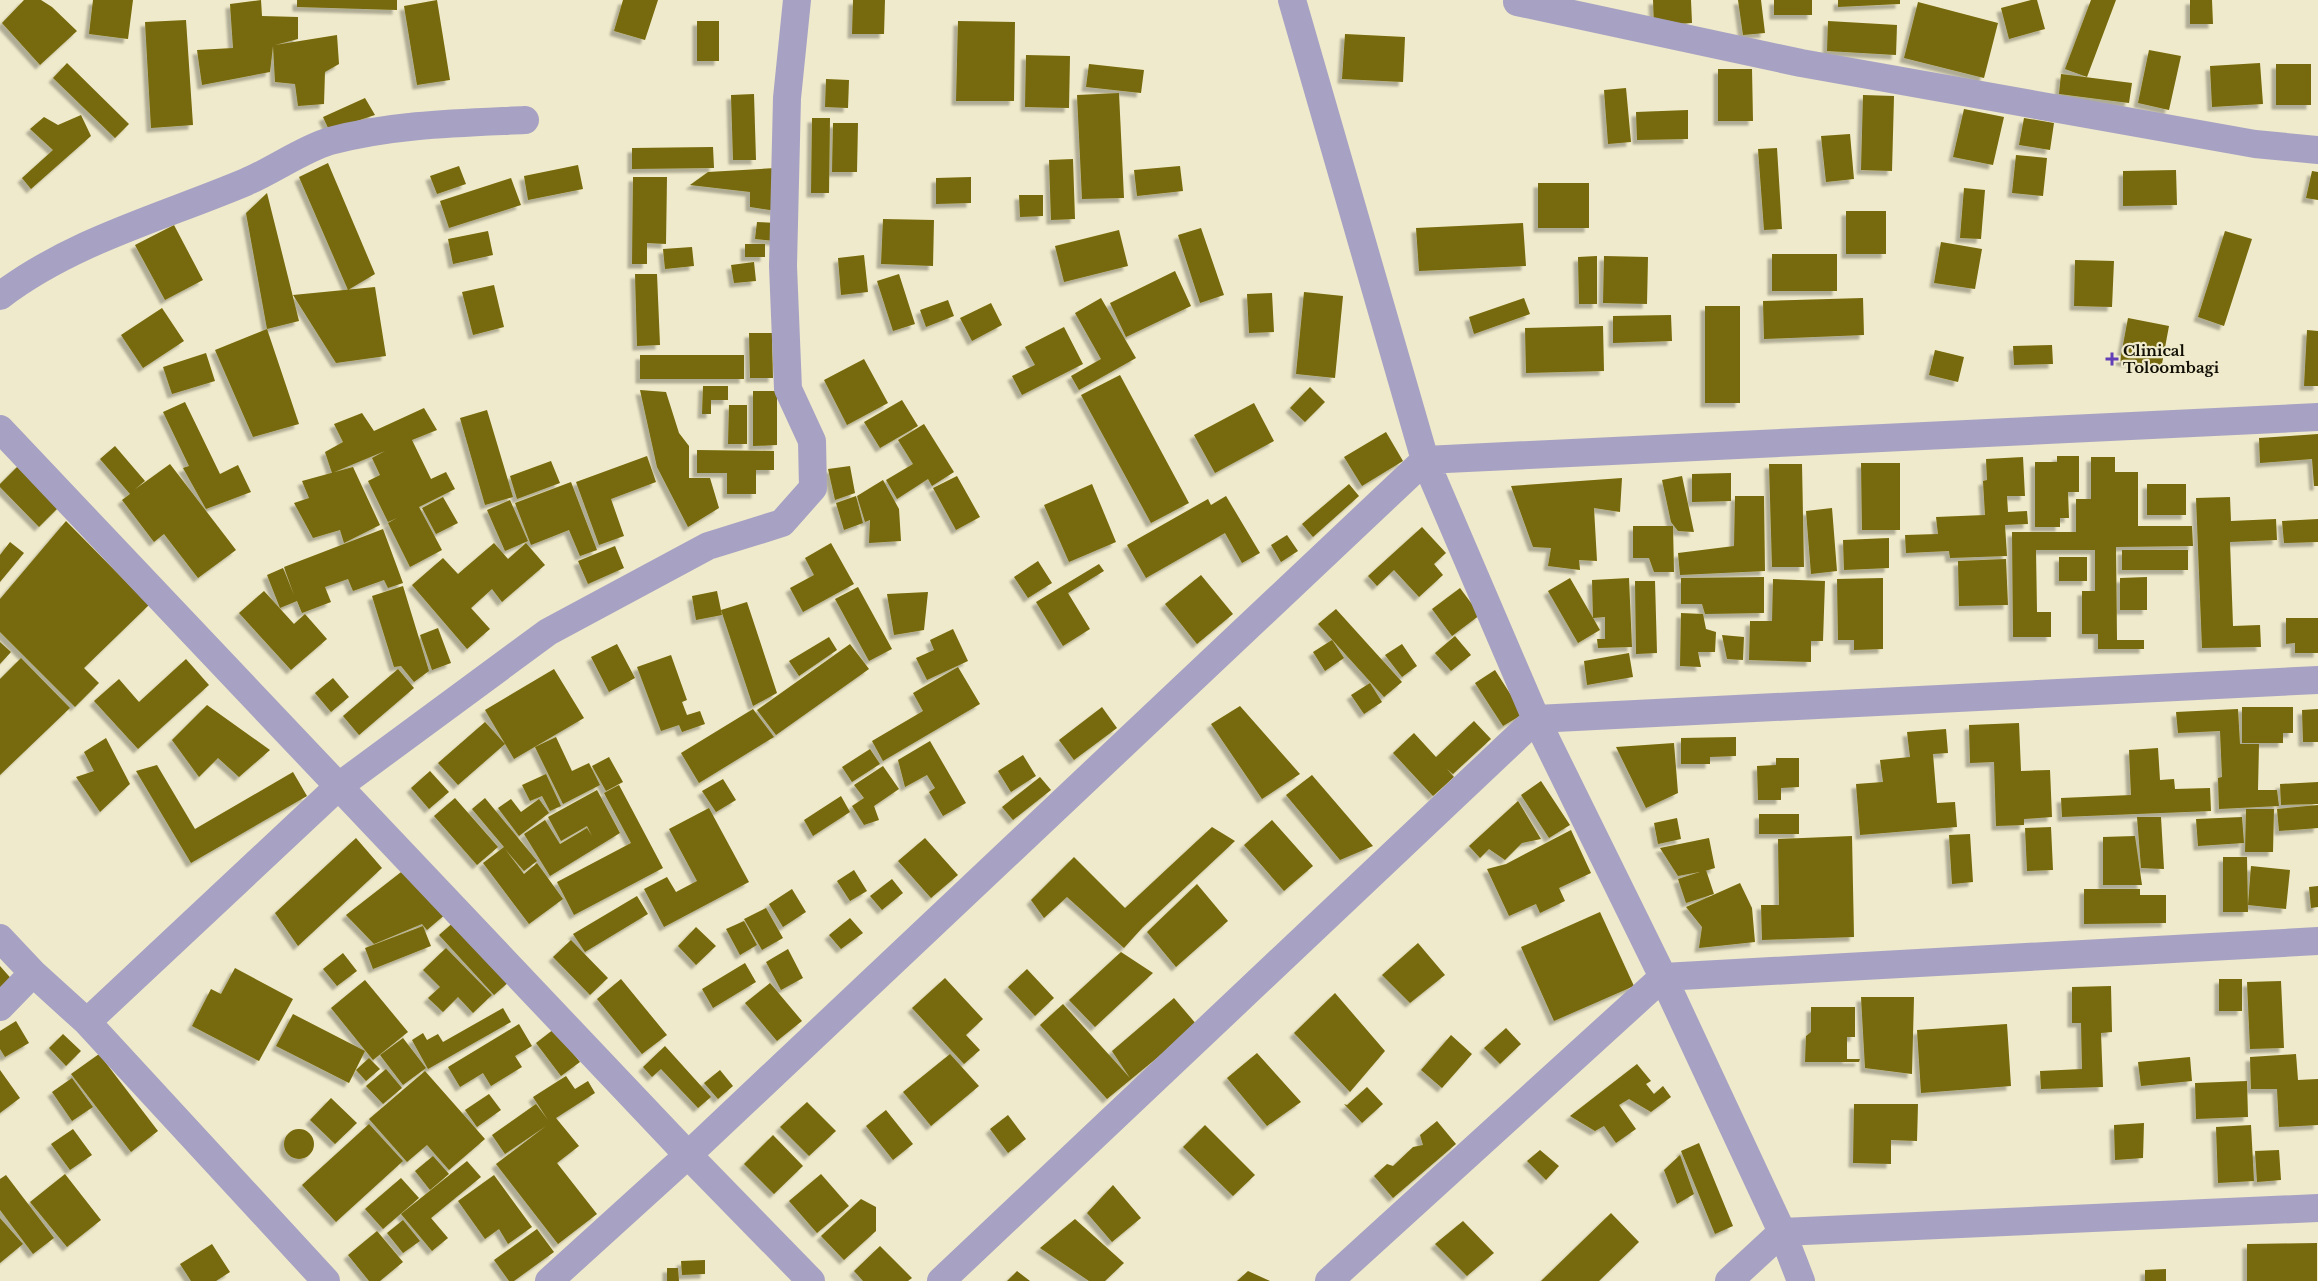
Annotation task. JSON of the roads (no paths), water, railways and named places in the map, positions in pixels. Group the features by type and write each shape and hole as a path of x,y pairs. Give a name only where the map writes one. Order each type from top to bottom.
{"street":[{"path":"87,1022 339,786 548,632 708,546 782,523 813,488 812,442 788,389 783,266 787,98 798,0"},
{"path":"1292,0 1425,460 1536,719 1663,977 1782,1232 1801,1281"},
{"path":"1513,1 1801,63 2255,144 2318,150"},
{"path":"0,296 24,278 81,250 150,218 248,181 329,141 408,126 525,120"},
{"path":"549,1281 688,1154 1425,460 2318,417"},
{"path":"0,429 688,1154 811,1281"},
{"path":"941,1281 1536,719 2318,680"},
{"path":"0,938 33,973 87,1022 326,1281"},
{"path":"1329,1281 1663,977 2318,941"},
{"path":"0,1007 33,973"},
{"path":"1729,1281 1782,1232 2318,1208"}],"place":[{"name":"Clinical Toloombagi","path":"2112,359"}]}
